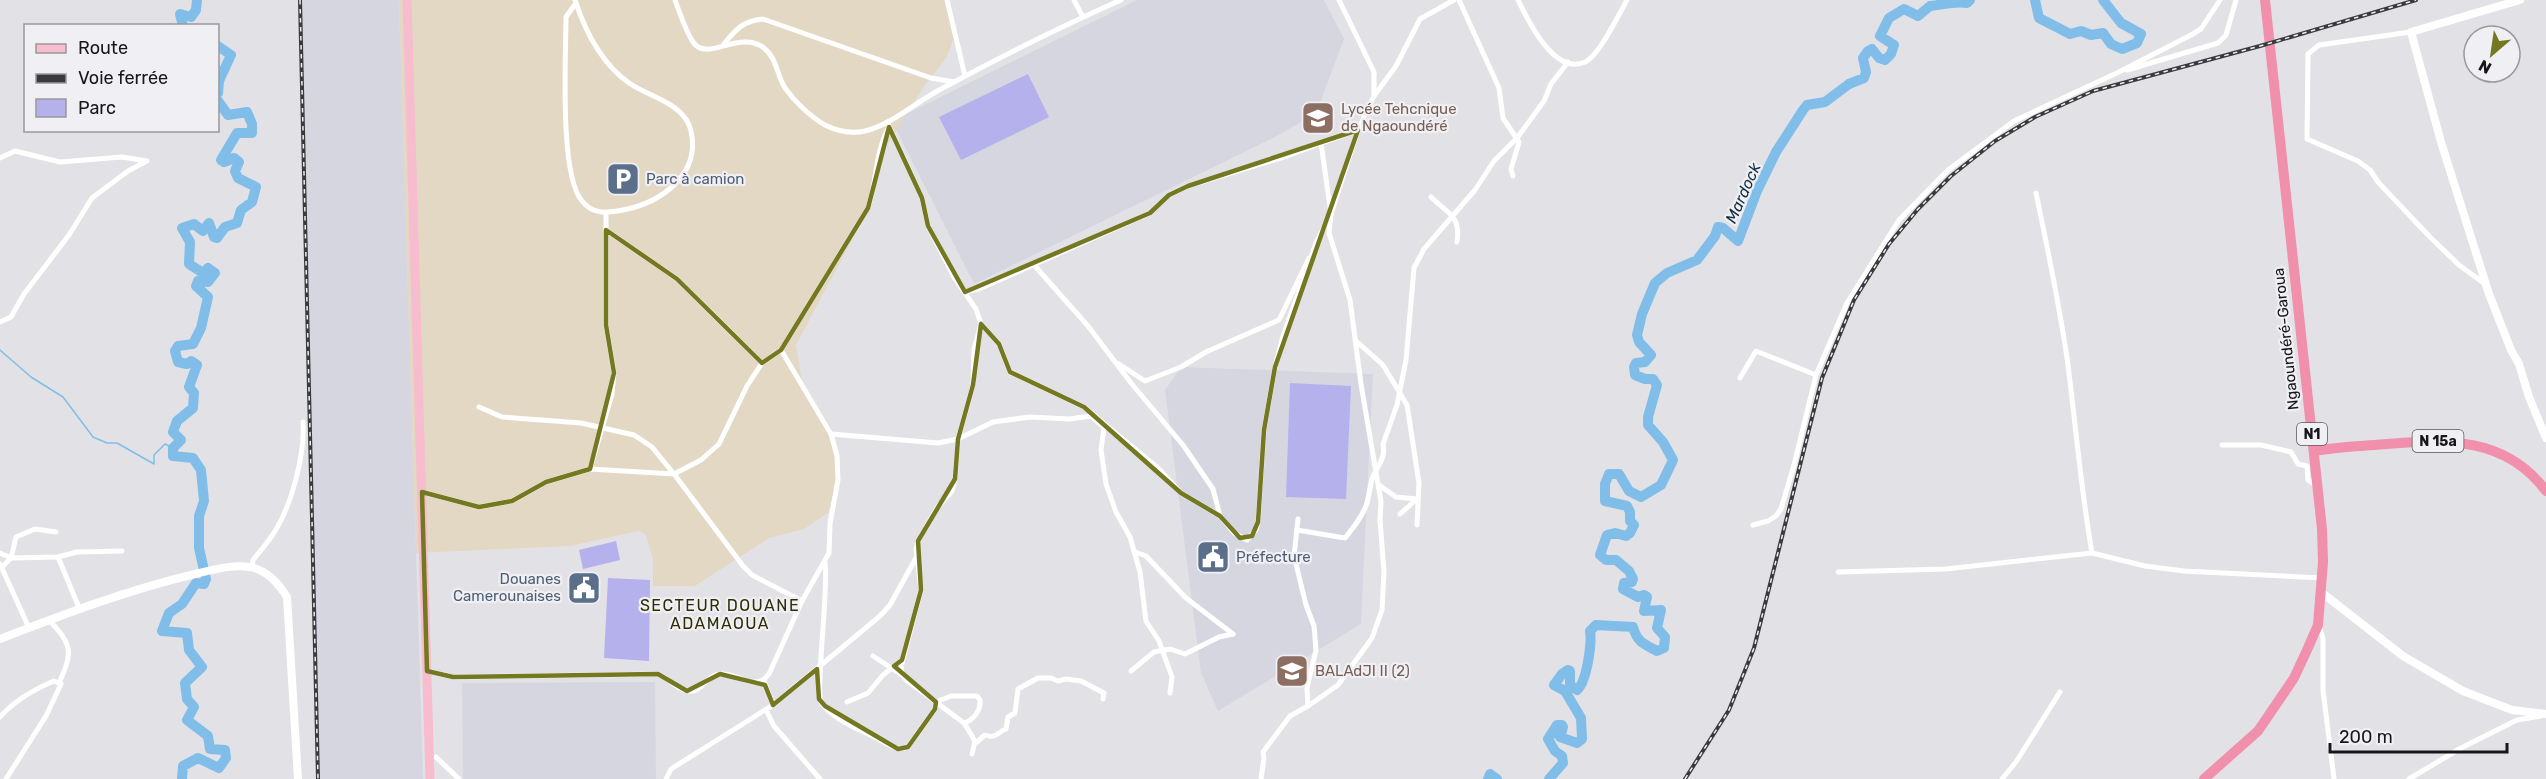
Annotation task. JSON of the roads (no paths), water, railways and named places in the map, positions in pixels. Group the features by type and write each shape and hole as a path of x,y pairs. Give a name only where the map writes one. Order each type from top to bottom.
{"highway":[{"name":"Ngaoundéré-Garoua","path":"2204,779 2258,731 2294,678 2318,625 2321,592 2322,529 2265,0"},
{"name":"N 15a","path":"2314,451 2424,441 2456,441 2485,447 2508,457 2525,469 2546,491"}],"main road":[{"path":"407,0 430,779"}],"street":[{"path":"675,0 693,43 701,49 711,50 724,44 749,41 766,50 785,87 812,116 842,131 864,131 888,125 965,76 1121,0"},
{"path":"947,0 965,76"},
{"path":"1074,0 1083,17"},
{"path":"1339,0 1374,72 1374,96"},
{"path":"1110,357 1145,381 1181,367 1206,352 1279,320 1331,214 1358,130 1374,96 1396,66 1420,19 1454,0"},
{"path":"1459,0 1499,88 1503,118 1517,138 1518,149 1511,169 1513,176"},
{"path":"1518,0 1531,27 1550,51 1568,62 1585,63 1595,53 1627,0"},
{"path":"1753,525 1768,521 1781,509 1816,375 1847,303 1899,220 1948,170 2014,121 2119,72 2200,29 2220,0"},
{"path":"2119,72 2218,43 2226,35 2236,0"},
{"path":"2487,285 2459,265 2429,236 2378,182 2370,170 2358,161 2307,139 2308,54 2319,45 2411,32 2520,0"},
{"path":"576,1 593,44 608,63 629,82 680,110 691,130 692,154 683,176 666,194 640,207 606,214 591,210 580,200 574,183 566,147 566,17 576,1"},
{"path":"724,44 738,27 752,20 763,19 931,78 954,82"},
{"path":"2411,32 2441,142 2487,285 2511,350 2520,364 2529,397 2546,438"},
{"path":"1297,530 1345,538 1359,521 1367,505 1376,472 1382,462 1383,444 1400,395 1408,346 1408,319 1412,302 1414,268 1424,249 1451,215 1475,190 1494,161 1517,138 1544,101 1551,84 1568,62"},
{"path":"422,492 479,507 512,501 546,482 590,469 674,474 701,460 719,444 747,386 762,363 782,350 868,208 875,188 883,139 888,125"},
{"path":"888,125 922,198 928,226 976,309 981,324 999,344 1010,372 1084,407 1158,468 1181,492 1220,516 1240,538 1247,540 1256,530 1269,394 1283,336 1316,243"},
{"path":"965,292 980,289 1150,213 1169,195 1188,186 1284,157 1358,130"},
{"path":"1261,779 1263,752 1271,739 1290,716 1338,685 1356,664 1380,621 1384,572 1381,502 1346,284 1329,233 1331,214 1321,143"},
{"path":"0,158 15,151 60,162 122,157 147,161 128,171 92,198 35,282 24,294 11,317 0,322"},
{"path":"2036,193 2049,243 2066,355 2080,487 2092,553"},
{"path":"1431,197 1451,215 1459,226 1457,242"},
{"path":"590,469 612,394 614,374 606,325 606,214"},
{"path":"606,230 677,279 762,363"},
{"path":"1034,265 1088,326 1110,357 1183,445 1213,489 1220,516"},
{"path":"902,675 902,660 921,590 917,556 918,541 937,508 952,491 958,463 958,439 973,384 974,350 981,324"},
{"path":"1356,341 1383,365 1407,405 1419,483 1417,525"},
{"path":"427,671 453,677 658,674 687,691 694,691 713,676 720,674 758,683 764,681 802,601 829,553 830,523 838,480 837,456 831,434 782,350"},
{"path":"1740,378 1755,351 1816,375"},
{"path":"479,407 502,417 581,423 634,435 652,447 752,575 802,601"},
{"path":"831,434 947,442 993,422 1030,417 1070,419 1091,416 1104,428 1101,450 1106,484 1135,552 1146,621 1159,641 1172,678 1170,693"},
{"path":"252,567 253,560 278,527 285,511 303,450 303,422"},
{"path":"2222,445 2261,445 2291,452 2298,464 2307,466 2308,480 2318,487"},
{"path":"1378,484 1396,497 1417,499"},
{"path":"1400,514 1417,499"},
{"path":"1298,519 1294,556 1306,606 1314,626 1316,650 1307,688 1308,706"},
{"path":"29,628 1,565 11,558 16,537 35,529 56,532"},
{"path":"0,553 11,558 58,557 77,552 122,551"},
{"path":"1131,671 1149,654 1170,649 1185,654 1219,637 1233,634 1186,598 1146,556 1135,552"},
{"path":"1838,572 1946,568 2092,553 2145,566 2184,571 2322,578"},
{"path":"666,779 671,769 773,705 890,605 917,556"},
{"path":"58,557 80,610"},
{"path":"825,563 827,578 819,699 846,723 898,749 908,747 935,709 936,702"},
{"path":"0,639 142,587 206,572 252,567 266,573 279,585 287,597 298,779"},
{"path":"2321,592 2403,656 2463,692 2512,710 2546,714"},
{"path":"6,779 46,716 61,687 60,681 69,661 69,646 50,621"},
{"path":"2318,625 2323,638 2323,690 2334,779"},
{"path":"873,656 902,675 964,723 975,741 972,754"},
{"path":"847,702 868,693 902,660"},
{"path":"975,741 977,742 986,735 998,736 1006,729 1008,717 1015,713 1018,689 1038,678 1081,681 1104,693 1103,699"},
{"path":"0,717 10,706 47,684 60,681"},
{"path":"764,681 773,705"},
{"path":"2002,779 2016,762 2060,692"},
{"path":"936,702 951,696 977,696 980,704 972,720 964,723"},
{"path":"766,710 774,726 820,779"},
{"path":"2409,779 2517,720 2546,714"},
{"path":"436,757 459,779"}],"waterway":[{"path":"182,24 180,14 191,17 196,10 197,0"},
{"name":"Mardock","path":"1549,779 1563,763 1562,756 1555,751 1548,739 1557,725 1563,727 1560,737 1577,743 1582,739 1581,718 1565,691 1554,685 1568,670 1570,671 1570,685 1577,690 1581,686 1588,662 1590,631 1596,625 1633,627 1639,639 1645,644 1657,651 1664,648 1665,637 1657,628 1661,610 1644,611 1647,597 1644,595 1638,597 1623,589 1624,583 1632,582 1629,571 1616,560 1606,560 1600,555 1607,535 1615,533 1626,536 1634,525 1630,521 1627,506 1605,501 1605,484 1609,474 1619,474 1629,491 1641,497 1661,485 1673,460 1663,442 1648,425 1657,385 1653,379 1635,375 1634,367 1636,363 1645,362 1651,355 1639,342 1637,335 1642,314 1655,283 1667,273 1697,260 1715,236 1718,227 1723,228 1738,241 1757,191 1776,152 1807,105 1825,102 1849,84 1864,78 1866,72 1863,58 1868,51 1872,49 1879,58 1885,60 1891,54 1894,45 1880,36 1889,18 1904,9 1918,16 1930,6 1967,3 1970,0"},
{"name":"Mardock","path":"2035,0 2039,18 2070,34 2081,31 2091,35 2103,33 2111,44 2122,49 2137,43 2141,34 2121,23 2103,0"},
{"path":"219,47 231,55 219,81"},
{"path":"182,779 183,766 198,758 219,768 226,758 225,750 210,749 208,736 187,720 194,707 187,699 185,683 202,667 189,650 187,633 162,631 169,613 182,604 196,583 204,584 206,579 199,548 199,516 204,501 201,470 193,458 173,456 173,448 181,440 173,432 177,421 193,408 194,393 189,387 197,365 191,361 187,364 178,362 175,351 178,346 193,344 201,328 208,297 196,286 198,281 208,282 215,273 208,268 203,273 189,264 190,242 182,228 194,224 203,231 209,223 214,237 217,238 225,227 237,223 241,210 252,202 256,187 238,178 235,171 239,162 234,158 224,162 221,160 237,133 252,133 252,124 247,112 228,115 219,102"},
{"path":"0,350 31,377 63,397 93,437 107,443 117,443 154,464 154,455 165,444 173,448"},
{"name":"Mardock","path":"1488,779 1490,774 1497,779"}],"railway":[{"path":"300,0 318,779"},
{"path":"1685,779 1729,710 1754,648 1822,378 1854,300 1889,244 1918,209 1951,176 1995,141 2035,117 2093,91 2260,46 2416,0"}],"place":[{"name":"Lycée Tehcnique de Ngaoundéré","path":"1318,118"},
{"name":"Parc à camion","path":"623,179"},
{"name":"Préfecture","path":"1213,557"},
{"name":"Douanes Camerounaises","path":"584,588"},
{"name":"BALAdJI II (2)","path":"1292,671"}],"district":[{"name":"SECTEUR DOUANE ADAMAOUA","path":"720,614"}]}
